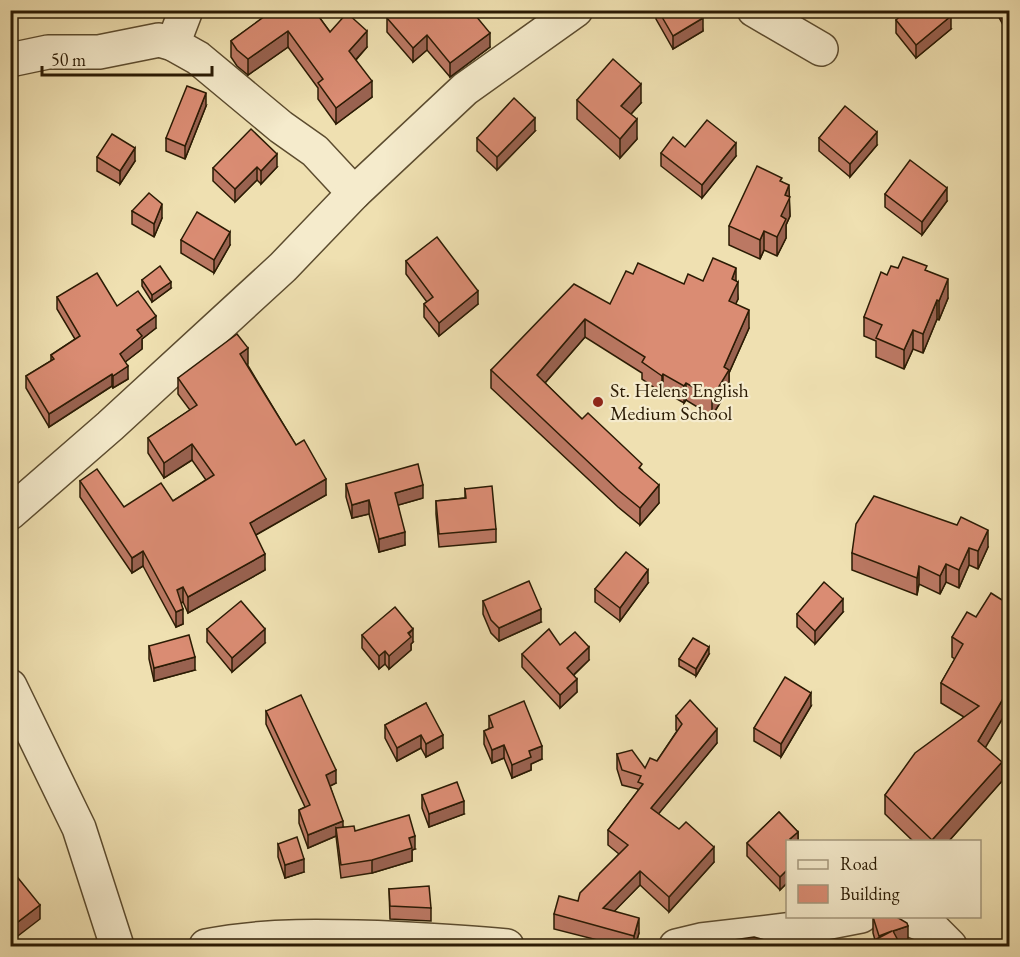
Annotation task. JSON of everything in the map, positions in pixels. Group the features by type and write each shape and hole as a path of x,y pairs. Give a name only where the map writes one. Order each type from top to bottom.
{"street":[{"path":"173,44 186,10"},
{"path":"10,513 110,426 283,267 354,193 465,90 576,10"},
{"path":"754,10 821,49"},
{"path":"10,60 48,52 99,52 159,40 173,44 198,57 280,127 315,151 354,193"},
{"path":"10,686 79,828 117,946"},
{"path":"676,946 701,940 794,929 851,918"},
{"path":"907,918 933,929 950,946"},
{"path":"206,946 232,941 316,935 507,946"}],"building":[{"path":"268,10 314,10 330,32 347,13 367,31 349,51 372,81 336,108 318,83 323,79 288,31 248,59 237,50 231,41 269,13"},
{"path":"395,10 471,10 490,33 450,63 427,35 413,48 387,18"},
{"path":"658,10 699,10 703,18 673,36"},
{"path":"907,10 946,10 951,16 916,45 896,20"},
{"path":"1002,10 1010,10 1010,26"},
{"path":"613,59 641,84 621,106 637,119 620,139 577,100"},
{"path":"187,86 206,93 185,146 166,138"},
{"path":"514,98 535,118 497,157 477,138"},
{"path":"845,106 877,132 850,164 819,138"},
{"path":"707,120 736,143 702,185 661,153 673,137 685,147"},
{"path":"251,129 277,154 261,171 257,167 235,189 213,168"},
{"path":"112,134 135,148 120,171 97,157"},
{"path":"910,160 947,188 922,222 885,194"},
{"path":"757,166 782,178 780,181 789,185 785,195 790,197 781,216 786,219 777,237 764,231 760,240 729,226"},
{"path":"149,193 162,204 154,224 132,211"},
{"path":"197,212 230,232 214,260 181,240"},
{"path":"437,237 478,291 439,323 424,304 433,297 406,261"},
{"path":"903,257 927,266 925,270 948,279 923,334 913,330 904,350 876,338 882,325 864,317 881,272 887,275 891,266 898,268"},
{"path":"713,258 736,268 732,279 738,282 729,301 749,310 724,367 729,370 712,398 686,383 684,386 663,374 662,376 642,362 645,357 585,319 537,375 582,419 588,413 642,464 639,468 659,485 640,508 491,370 574,284 610,304 626,271 633,274 638,263 684,284 688,274 703,281"},
{"path":"160,266 171,282 152,295 142,280"},
{"path":"97,273 117,306 138,291 156,316 137,330 142,336 120,354 128,366 49,414 26,376 54,359 51,355 80,336 57,297"},
{"path":"237,334 248,348 240,354 296,445 304,440 326,479 250,523 265,554 188,597 183,587 177,590 183,609 176,612 143,551 132,558 80,481 97,469 124,507 161,483 173,501 214,475 192,444 164,463 148,438 197,405 178,378"},
{"path":"418,464 423,485 395,493 405,532 379,539 369,500 352,505 346,484"},
{"path":"492,486 496,529 439,534 436,501 466,498 465,489"},
{"path":"874,496 957,525 961,517 988,530 978,551 969,548 959,570 946,564 940,576 919,566 917,578 852,553 856,524"},
{"path":"626,552 648,570 620,608 595,589"},
{"path":"529,581 541,609 499,628 491,620 483,601"},
{"path":"824,582 843,599 815,631 797,614"},
{"path":"991,593 1010,605 1010,687 978,741 1002,762 932,840 885,795 915,753 979,706 941,683 963,644 952,637 967,612 976,617"},
{"path":"241,601 265,629 232,658 207,629"},
{"path":"395,607 413,629 408,633 411,637 389,656 385,651 379,656 362,635"},
{"path":"549,629 560,645 575,632 589,647 567,668 577,679 560,695 522,654"},
{"path":"189,635 195,657 154,668 149,646"},
{"path":"693,638 709,647 696,669 679,659"},
{"path":"785,677 811,693 781,744 754,728"},
{"path":"301,695 336,770 326,775 343,821 308,835 299,810 310,805 266,711"},
{"path":"690,700 717,729 651,808 679,829 686,822 714,847 669,897 640,871 603,908 639,918 634,936 554,914 559,896 578,901 580,893 628,845 608,830 643,784 638,782 641,776 622,770 617,754 632,750 645,768 650,758 657,761 682,724 676,716"},
{"path":"524,701 542,746 529,751 531,757 512,765 504,745 492,750 484,731 493,727 489,716"},
{"path":"426,703 443,735 426,744 421,735 397,748 385,725"},
{"path":"457,782 464,801 429,814 422,795"},
{"path":"779,812 798,832 791,840 786,840 786,871 780,877 747,843"},
{"path":"409,815 415,836 409,838 412,848 372,860 341,865 336,828 354,826 355,831"},
{"path":"297,837 304,859 285,865 278,844"},
{"path":"10,868 40,905 10,928"},
{"path":"429,886 431,908 390,906 389,889"},
{"path":"873,918 898,918 907,923 908,926 893,931 901,946 863,946 892,931 879,936"},
{"path":"754,937 768,941 766,946 692,946"}],"place":[{"name":"St. Helens English Medium School","path":"598,402"}]}
